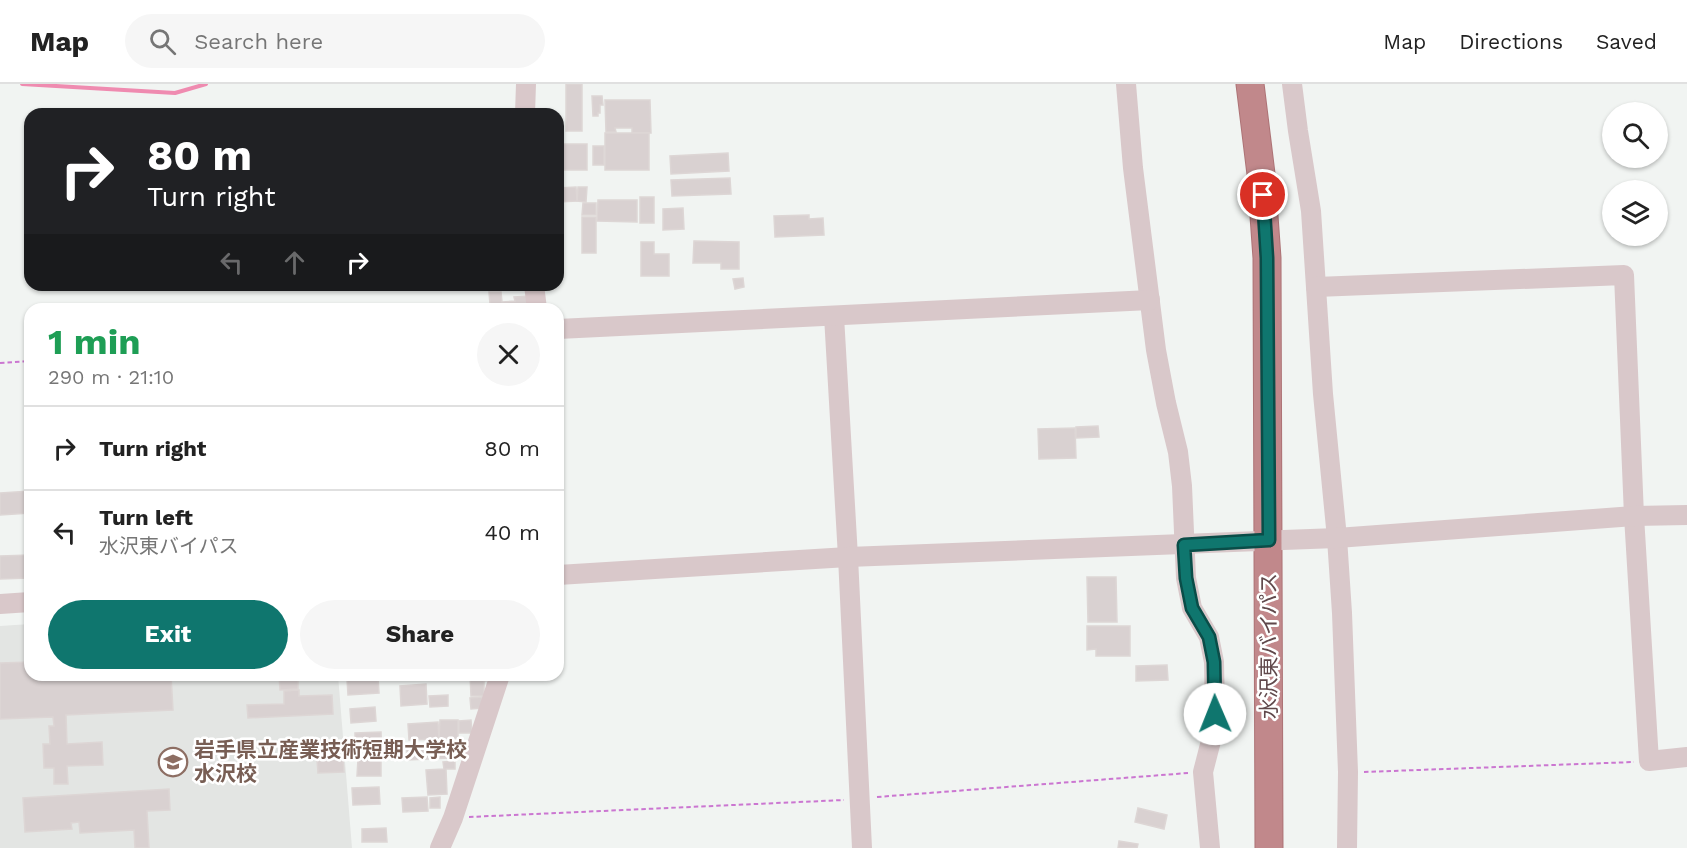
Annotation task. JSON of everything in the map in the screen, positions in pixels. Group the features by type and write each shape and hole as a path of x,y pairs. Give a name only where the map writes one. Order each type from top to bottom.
{"highway":[{"name":"水沢東バイパス","path":"1250,84 1262,174 1267,258 1269,848"}],"street":[{"path":"525,108 526,84"},
{"path":"1126,84 1133,168 1156,350 1178,452 1182,486 1186,578 1192,608 1209,637 1214,662 1215,714 1213,733 1203,772 1210,848"},
{"path":"1292,84 1311,211 1323,393 1337,538 1348,772 1347,848"},
{"path":"1316,286 1624,275 1634,516 1649,761 1687,757"},
{"path":"564,329 1150,300"},
{"path":"834,316 862,848"},
{"path":"564,575 848,557 1337,538 1634,516 1687,515"},
{"path":"0,604 24,602"},
{"path":"440,848 453,818 498,681"}],"path":[{"path":"0,363 24,362"},
{"path":"1348,772 1649,761"},
{"path":"453,818 860,799 1203,772"}],"shaded area":[{"name":"岩手県立産業技術短期大学校 水沢校","path":"24,624 24,681 338,681 352,848 0,848 0,626"}],"building":[{"path":"566,84 582,84 582,131 566,131"},
{"path":"592,96 602,96 603,105 600,105 598,116 593,116"},
{"path":"605,100 650,100 651,133 632,133 632,128 615,128 616,132 606,132"},
{"path":"605,133 649,133 649,170 605,170"},
{"path":"564,144 587,144 587,170 564,170"},
{"path":"593,146 604,146 604,165 593,165"},
{"path":"728,153 729,171 671,174 670,156"},
{"path":"730,178 731,194 672,196 671,180"},
{"path":"576,187 577,201 564,202 564,188"},
{"path":"578,187 587,187 586,202 577,201"},
{"path":"640,197 654,197 654,223 640,223"},
{"path":"598,200 637,200 637,222 597,221"},
{"path":"583,203 596,203 596,215 582,215"},
{"path":"683,208 684,229 663,230 663,209"},
{"path":"809,215 809,219 823,218 824,235 775,237 774,216"},
{"path":"582,217 596,217 596,253 582,253"},
{"path":"694,241 739,242 739,269 721,269 721,263 693,263"},
{"path":"641,242 654,242 654,254 669,254 669,276 641,276"},
{"path":"743,278 744,287 735,289 733,279"},
{"path":"489,292 501,292 502,302 515,301 514,297 530,296 531,303 490,303"},
{"path":"1098,426 1099,437 1076,438 1076,427"},
{"path":"1075,428 1076,458 1039,459 1038,429"},
{"path":"24,491 24,513 0,515 0,493"},
{"path":"24,555 24,578 0,579 0,556"},
{"path":"1087,577 1116,577 1117,622 1088,622"},
{"path":"1087,626 1130,626 1130,656 1096,656 1096,649 1087,650"},
{"path":"24,662 24,681 171,681 173,710 66,715 67,744 102,742 103,765 67,766 68,784 54,784 54,768 44,768 43,744 50,744 49,726 54,726 53,717 0,719 0,663"},
{"path":"1167,665 1168,680 1136,681 1136,666"},
{"path":"279,681 298,681 298,689 280,690"},
{"path":"347,681 378,681 379,693 348,695"},
{"path":"470,681 484,681 484,696 471,696"},
{"path":"426,684 427,704 401,706 400,686"},
{"path":"299,690 299,696 332,695 333,714 248,718 247,705 284,704 284,691"},
{"path":"448,695 448,706 430,707 429,696"},
{"path":"482,697 483,708 471,709 470,698"},
{"path":"375,707 376,721 351,723 350,709"},
{"path":"440,720 458,720 458,739 439,738"},
{"path":"471,720 472,733 459,733 459,721"},
{"path":"438,722 439,739 409,740 408,724"},
{"path":"381,732 382,755 370,756 370,748 355,748 355,733"},
{"path":"448,744 449,758 407,760 407,746"},
{"path":"343,757 344,772 318,773 317,759"},
{"path":"358,759 381,759 381,776 357,776"},
{"path":"455,761 455,769 446,769 447,794 428,795 426,770 444,769 443,762"},
{"path":"379,787 380,804 353,805 352,788"},
{"path":"169,789 170,810 147,811 149,848 135,848 134,830 80,833 79,822 71,823 72,829 25,832 23,798"},
{"path":"427,797 428,811 403,812 402,798"},
{"path":"440,797 440,808 430,808 430,798"},
{"path":"1138,808 1167,815 1164,829 1135,822"},
{"path":"386,828 387,842 362,842 362,829"},
{"path":"1119,841 1138,844 1137,848 1118,848"}],"waterway":[{"path":"22,84 175,93 206,84"}],"place":[{"name":"岩手県立産業技術短期大学校 水沢校","path":"173,762"}],"route":[{"path":"1215,714 1214,662 1209,637 1192,608 1186,578 1184,545 1269,540 1267,258 1263,195"}]}
